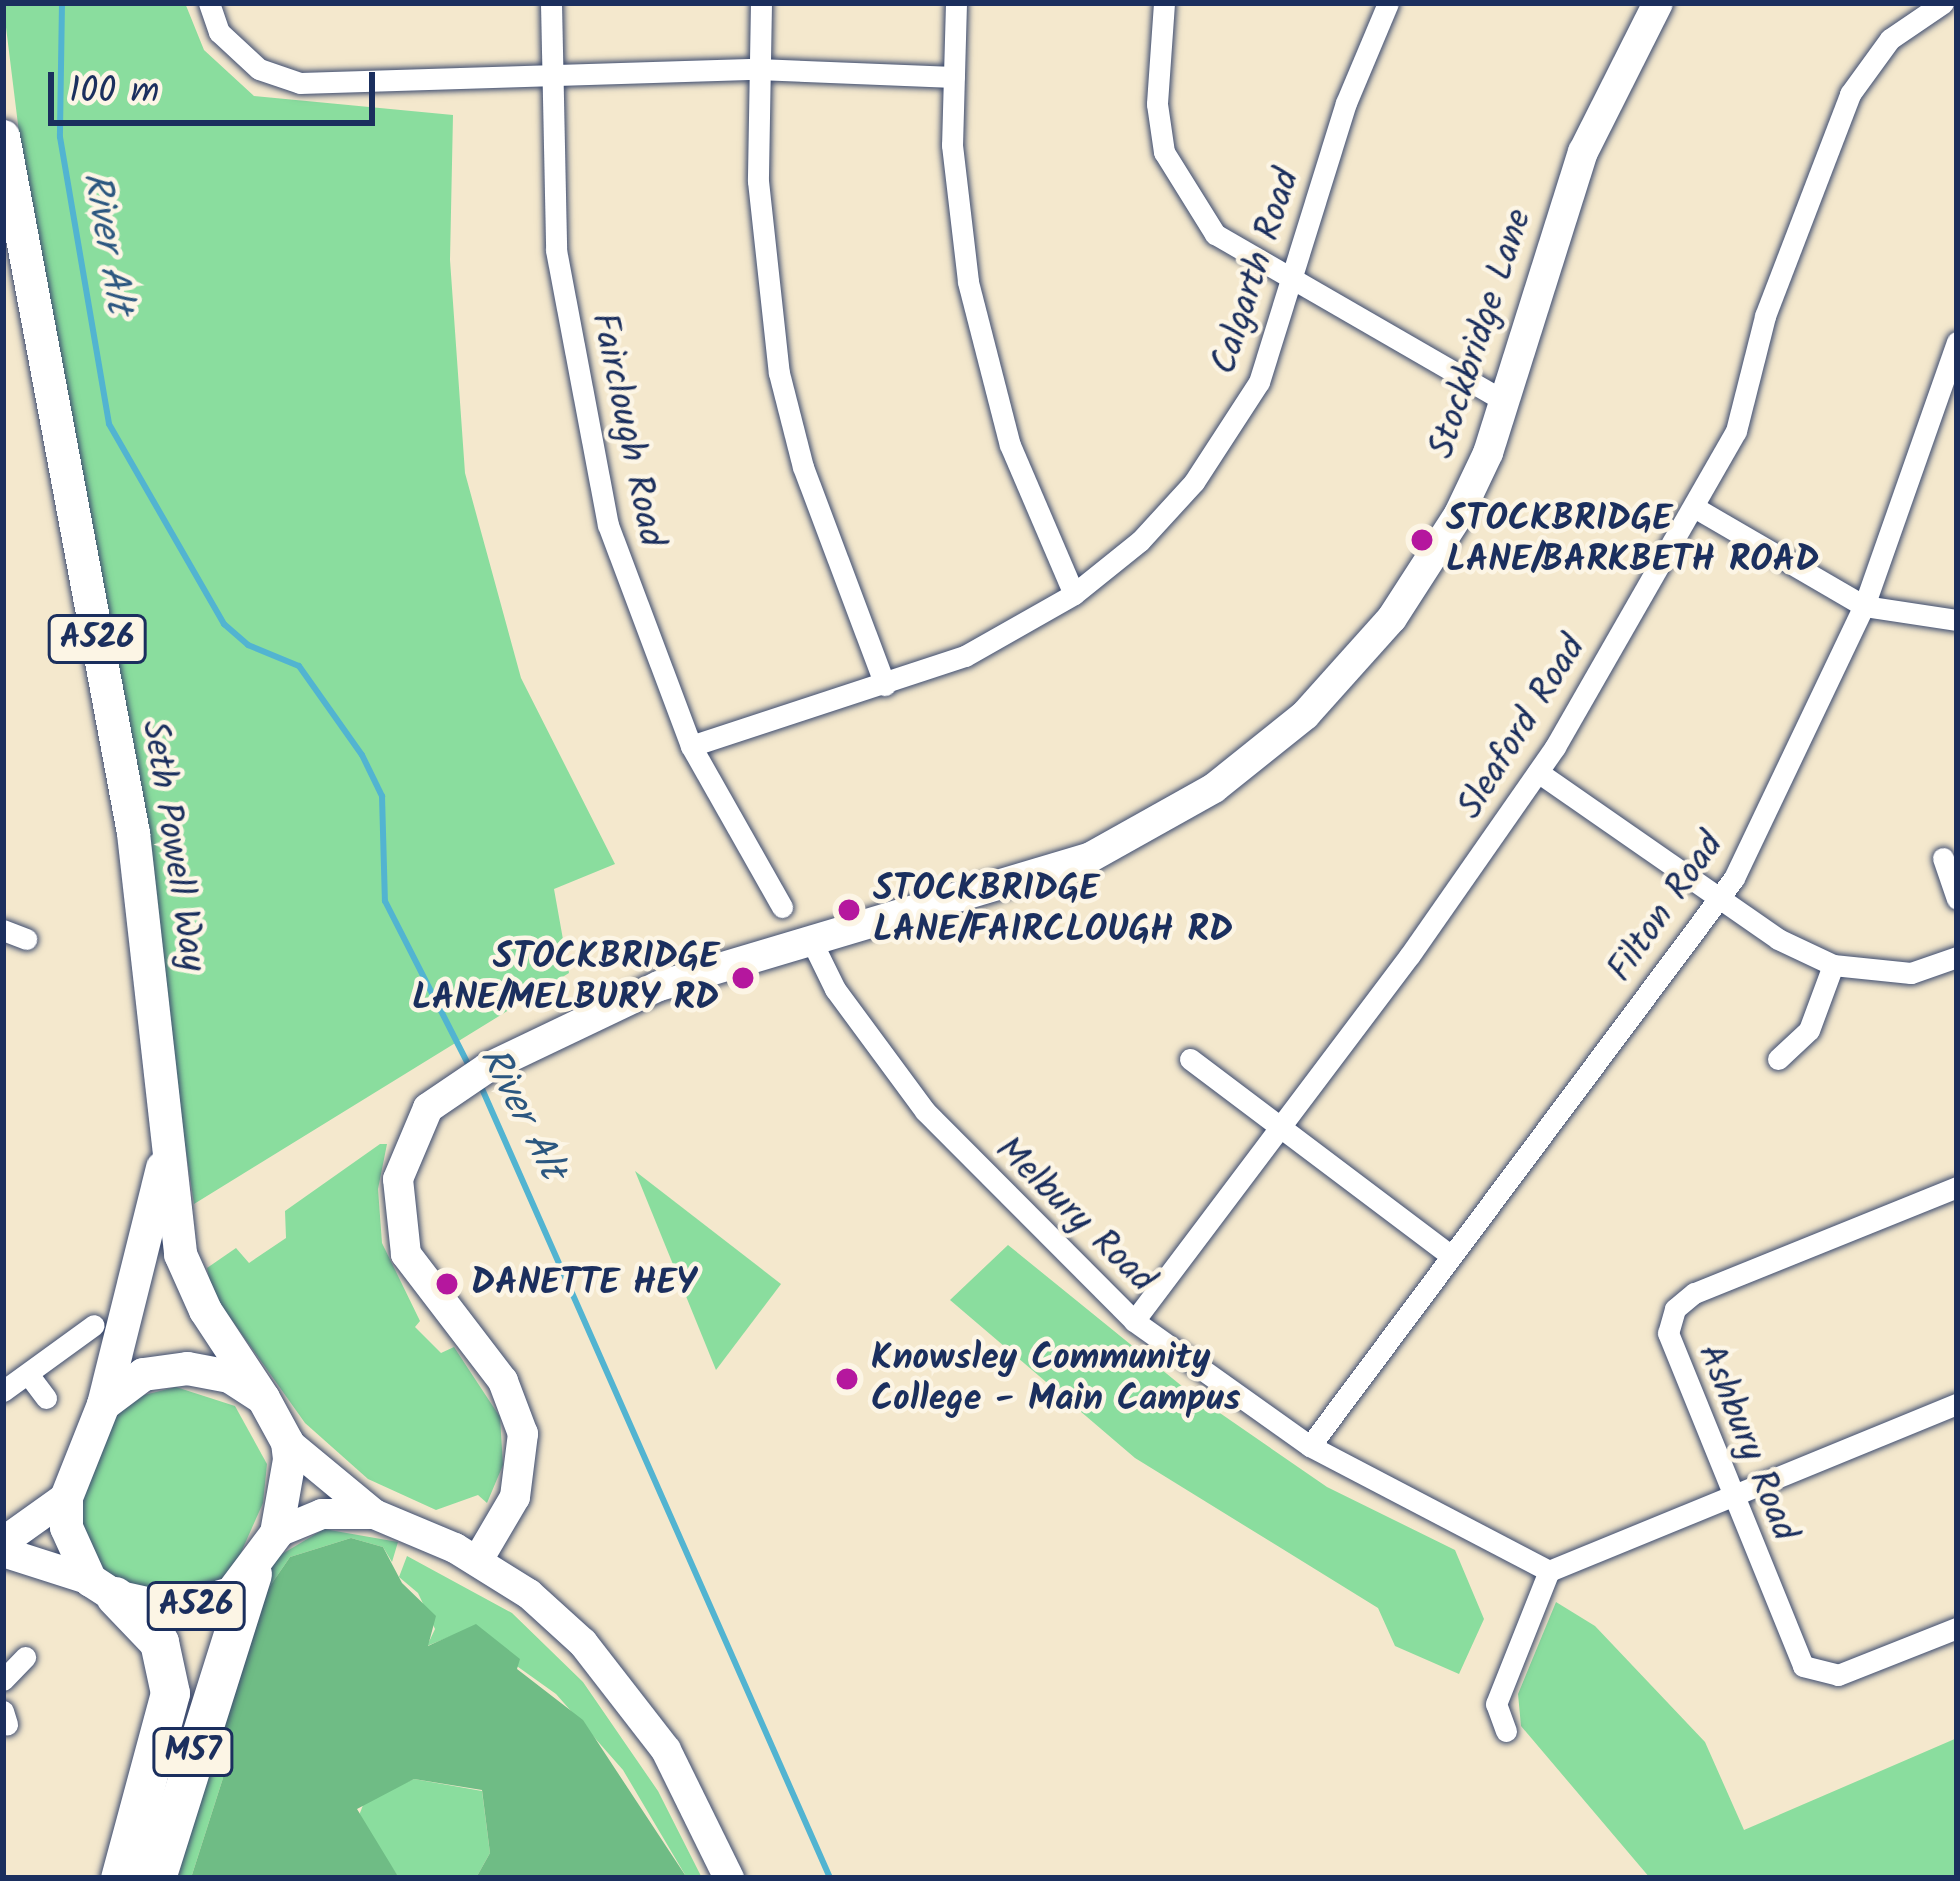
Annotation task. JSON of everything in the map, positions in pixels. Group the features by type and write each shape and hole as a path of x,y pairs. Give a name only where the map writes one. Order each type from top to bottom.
{"highway":[{"name":"M57","path":"156,1878 252,1574"},
{"name":"M57","path":"103,1588 159,1642 170,1693 120,1878"}],"main road":[{"name":"Stockbridge Lane","path":"478,1560 515,1497 523,1435 503,1382 416,1273 398,1219 398,1179 413,1133 428,1108 475,1075 659,986 1089,858 1262,752 1356,662 1427,568 1488,453 1583,152 1658,3"},
{"name":"Seth Powell Way","path":"3,136 133,833 166,1080 167,1146 180,1254 263,1398"},
{"name":"Seth Powell Way","path":"103,1404 167,1146"},
{"path":"103,1404 143,1374 187,1368 230,1376 263,1398"},
{"name":"A526","path":"103,1588 174,1609 204,1604 252,1574 276,1533 289,1486 287,1442 263,1398"},
{"name":"A526","path":"66,1497 103,1404"},
{"path":"287,1442 374,1514 478,1560 558,1617 636,1708 706,1822 729,1878"},
{"path":"3,1542 66,1497"},
{"path":"66,1497 66,1527 103,1588"},
{"path":"276,1533 322,1514 374,1514"},
{"path":"3,1552 103,1588"}],"street":[{"path":"209,3 219,32 259,69 300,82 757,69 954,77"},
{"name":"Fairclough Road","path":"551,3 547,75 556,250 588,439 608,525 691,746 782,907"},
{"path":"761,3 758,181 778,373 803,467 885,685"},
{"path":"956,3 952,146 968,282 1010,445 1074,594"},
{"path":"1164,3 1156,104 1164,152 1215,234 1295,285 1502,400"},
{"name":"Calgarth Road","path":"691,746 964,656 1074,594 1140,542 1205,467 1259,382 1295,285 1346,103 1388,3"},
{"name":"Sleaford Road","path":"1134,1321 1538,772 1742,418 1760,332 1850,94 1890,38 1943,3"},
{"name":"Filton Road","path":"1310,1446 1720,898 1785,784 1864,606 1957,342"},
{"path":"1694,507 1864,606 1957,620"},
{"path":"1538,772 1720,898 1833,965 1911,973 1957,957"},
{"path":"1943,858 1957,899"},
{"name":"Melbury Road","path":"811,940 835,989 925,1112 1134,1321 1310,1446 1549,1571"},
{"path":"1778,1059 1809,1030 1833,965"},
{"path":"1190,1059 1451,1256"},
{"name":"Ashbury Road","path":"1957,1187 1678,1304 1670,1343 1794,1652 1809,1671 1838,1676 1957,1628"},
{"path":"3,1391 94,1324"},
{"path":"28,1374 46,1398"},
{"path":"1506,1731 1496,1704 1549,1571 1957,1404"},
{"path":"3,1679 25,1657"}],"green space":[{"path":"3,3 185,3 204,50 254,96 453,115 450,260 465,473 521,678 615,864 554,889 569,973 194,1204 125,745 43,327"},
{"path":"380,1144 387,1144 378,1189 382,1243 420,1321 415,1327 441,1353 454,1347 500,1417 503,1465 487,1503 478,1495 436,1510 368,1479 305,1423 212,1292 207,1268 236,1248 249,1263 286,1238 285,1211"},
{"path":"635,1171 781,1284 716,1370"},
{"path":"1008,1245 1188,1391 1327,1487 1455,1550 1484,1619 1459,1674 1395,1646 1378,1608 1135,1458 950,1300"},
{"path":"176,1387 235,1406 267,1464 263,1503 239,1557 221,1580 177,1598 104,1575 76,1510 114,1417 144,1395"},
{"path":"324,1529 398,1542 392,1562 383,1547 351,1538 290,1557 268,1589 222,1720 223,1778 191,1878 178,1878 209,1758 205,1740 258,1590 277,1557"},
{"path":"351,1538 383,1547 402,1583 436,1616 428,1646 476,1624 520,1659 517,1669 583,1720 687,1878 476,1878 490,1853 482,1790 414,1779 357,1809 399,1878 191,1878 223,1778 222,1720 268,1589 290,1557"},
{"path":"407,1556 512,1613 583,1682 658,1791 702,1878 687,1878 623,1770 556,1694 466,1630 427,1646 435,1629 418,1593 399,1577"},
{"path":"1556,1602 1595,1626 1705,1742 1744,1830 1957,1738 1957,1878 1650,1878 1521,1726 1518,1694"},
{"path":"414,1779 482,1791 490,1853 476,1878 399,1878 358,1818 365,1800"}],"waterway":[{"name":"River Alt","path":"62,3 60,137 109,424 224,624 248,645 299,666 362,755 382,796 385,901 469,1066"},
{"name":"River Alt","path":"479,1082 830,1878"}],"place":[{"name":"STOCKBRIDGE LANE/BARKBETH ROAD","path":"1422,540"},
{"name":"STOCKBRIDGE LANE/FAIRCLOUGH RD","path":"849,910"},
{"name":"STOCKBRIDGE LANE/MELBURY RD","path":"743,978"},
{"name":"DANETTE HEY","path":"447,1284"},
{"name":"Knowsley Community College - Main Campus","path":"847,1379"}]}
